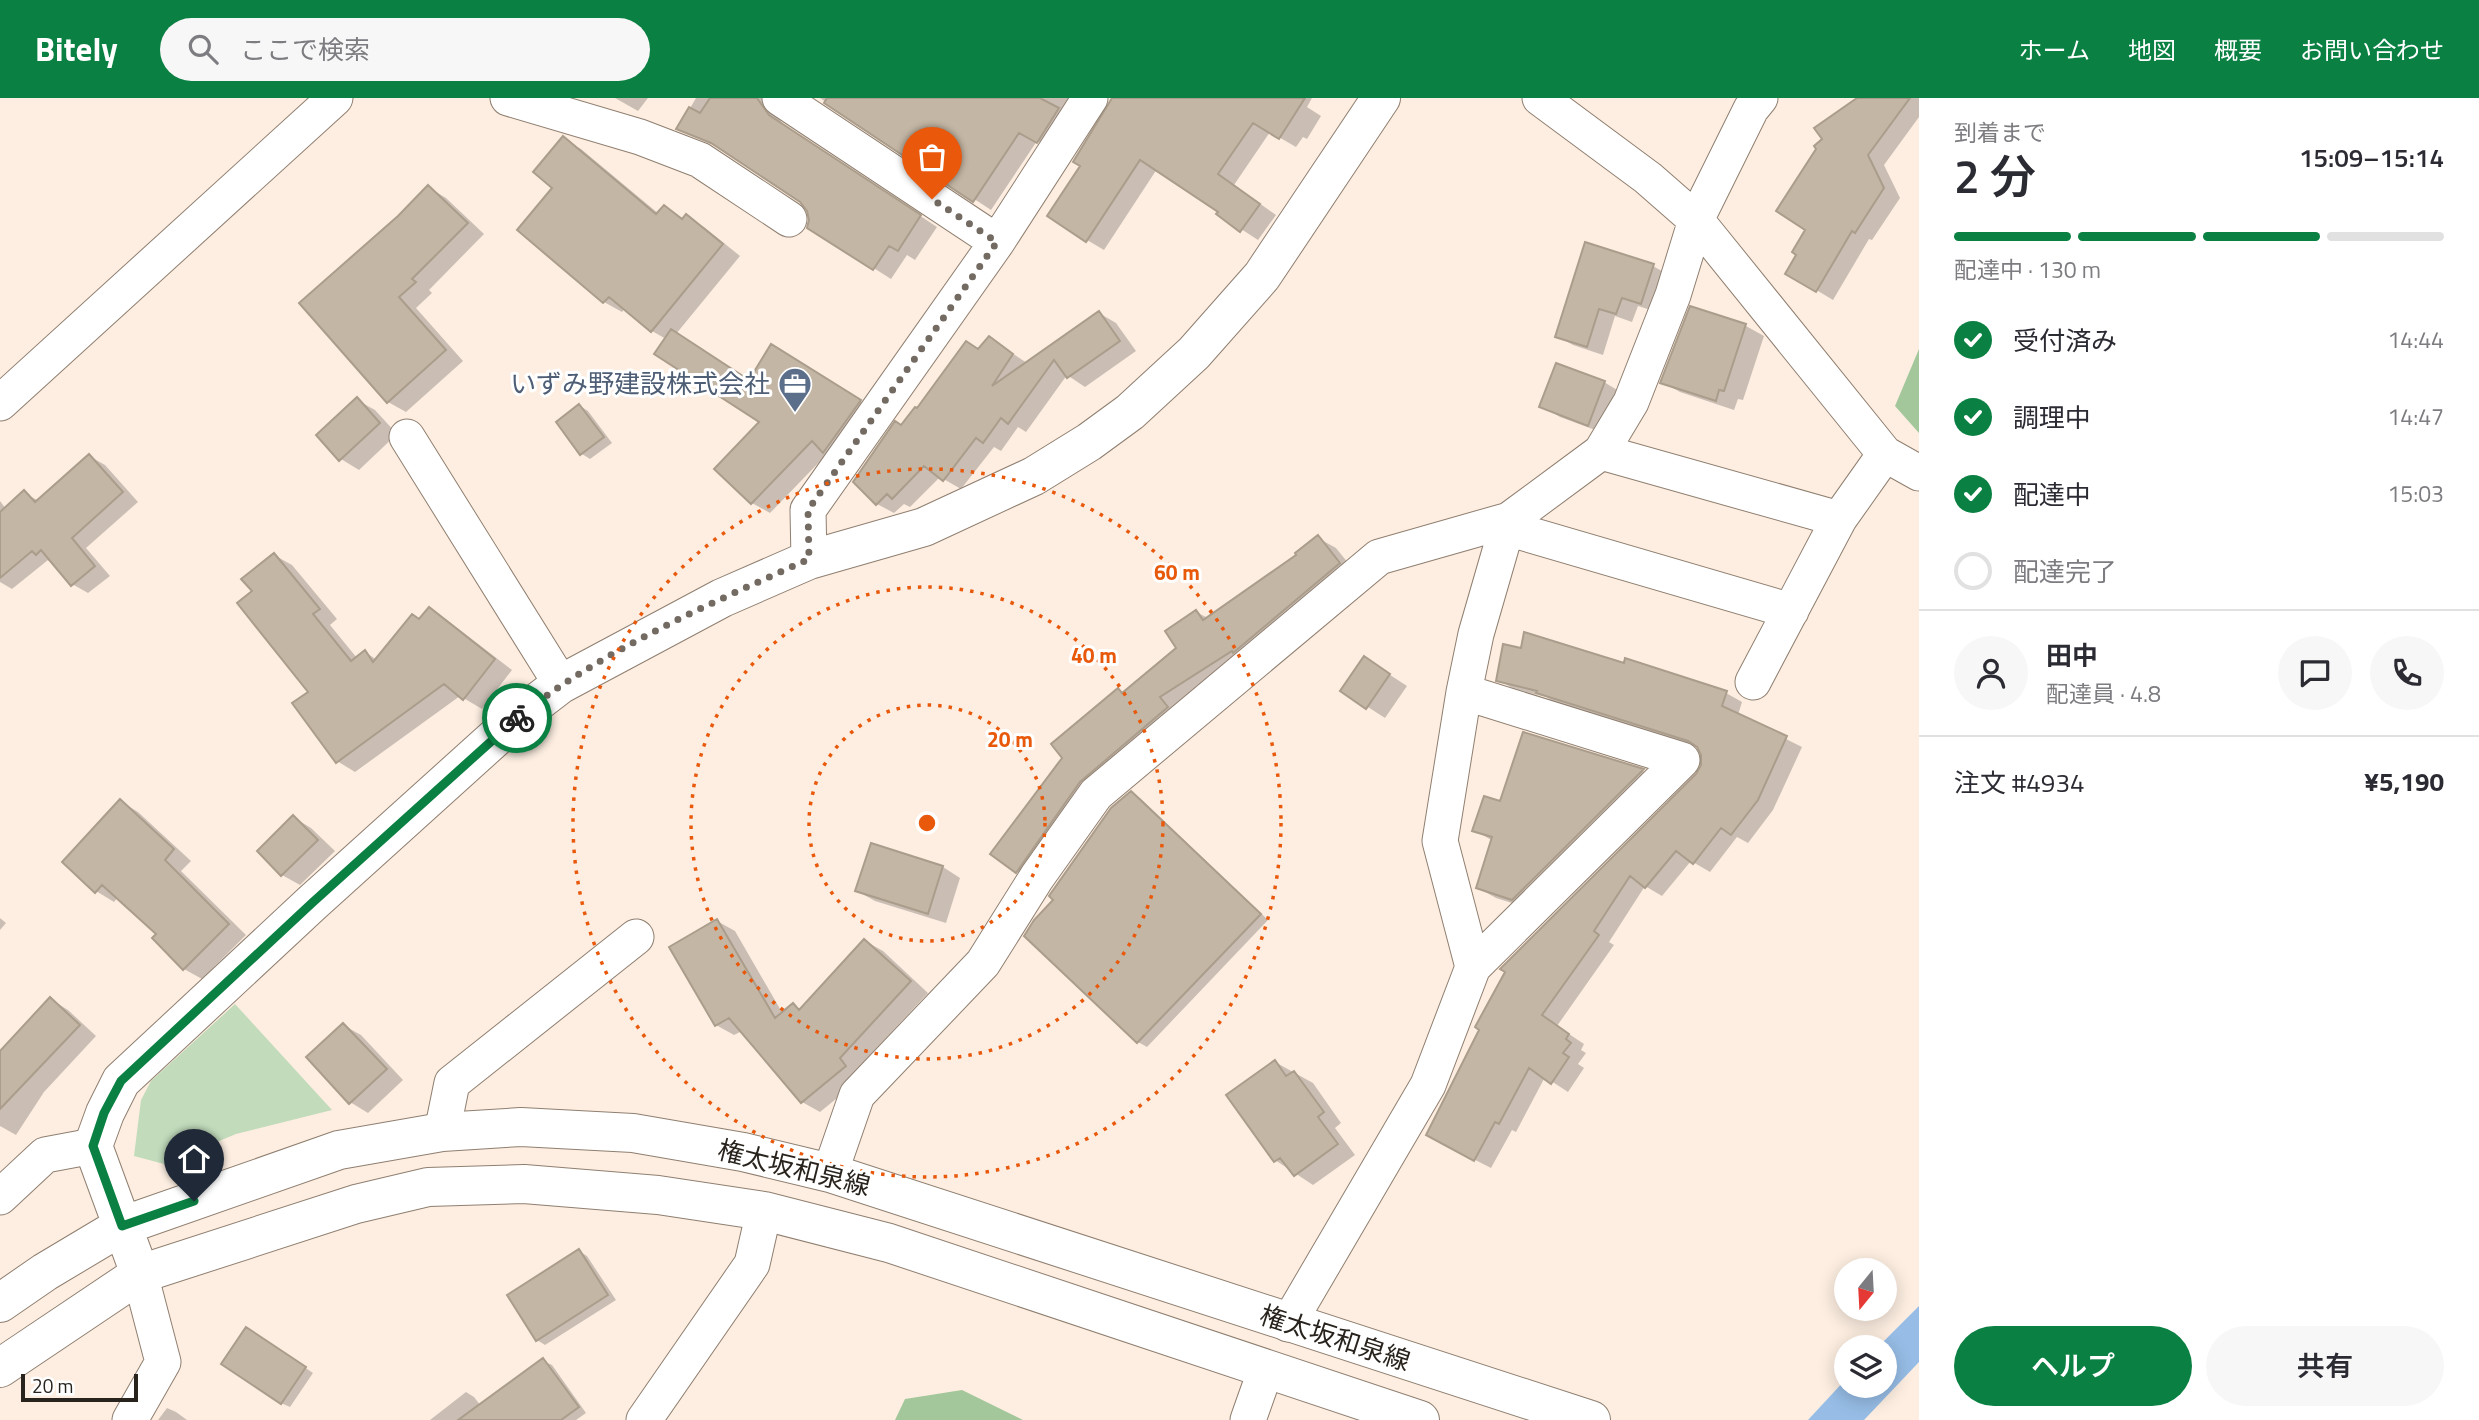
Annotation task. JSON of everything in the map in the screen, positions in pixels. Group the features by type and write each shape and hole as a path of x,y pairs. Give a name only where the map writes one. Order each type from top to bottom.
{"street":[{"path":"0,403 335,98"},
{"path":"508,98 640,137 700,160 789,219"},
{"path":"780,98 997,242"},
{"path":"130,1420 163,1362 140,1274 93,1146 104,1113 121,1081 312,903 518,717 561,684 689,615 809,559 923,527 1034,476 1089,442 1130,412 1194,353 1262,276 1381,98"},
{"path":"1540,98 1648,178 1696,220 1885,454 1919,473"},
{"path":"830,1173 857,1095 983,963 1037,877 1096,794 1379,557 1508,524 1601,452 1631,402 1673,295 1696,220 1751,109 1760,98"},
{"path":"809,559 808,510 997,242 1086,99"},
{"path":"407,437 561,684"},
{"path":"1601,452 1839,519"},
{"path":"1753,682 1839,519 1885,454"},
{"path":"1508,524 1791,611"},
{"path":"1473,967 1440,841 1476,634 1508,524"},
{"path":"1288,1324 1428,1085 1473,967 1682,760 1464,692"},
{"path":"442,1132 452,1083 636,937"},
{"name":"権太坂和泉線","path":"0,1303 45,1272 122,1226 339,1150 442,1132 521,1127 633,1133 743,1152 830,1173 1288,1324 1591,1420"},
{"path":"0,1197 45,1154 93,1146"},
{"name":"権太坂和泉線","path":"0,1368 140,1274 356,1204 428,1187 524,1184 658,1195 764,1211 889,1243 1420,1420"},
{"path":"644,1420 752,1264 764,1211"},
{"path":"1248,1420 1266,1369"}],"green space":[{"path":"1919,349 1919,433 1895,406"},
{"path":"235,1004 332,1110 236,1134 164,1164 134,1156 141,1100 151,1081"},
{"path":"962,1390 1023,1420 895,1420 905,1399"}],"water":[{"path":"1919,1306 1919,1362 1897,1385 1897,1335 1890,1335"},
{"path":"1834,1392 1834,1398 1885,1398 1864,1420 1808,1420"}],"building":[{"path":"710,98 757,98 769,115 921,215 898,251 889,246 873,270 807,228 807,211 800,202 711,143 676,129 689,107 700,113"},
{"path":"827,98 1040,98 1059,108 1037,143 1019,133 973,202 824,103"},
{"path":"1112,98 1305,98 1279,139 1253,123 1218,174 1260,204 1240,232 1216,214 1218,212 1140,160 1086,242 1047,216 1080,166 1073,162"},
{"path":"1857,98 1910,98 1868,155 1884,188 1855,233 1852,231 1816,292 1785,274 1796,255 1792,252 1805,230 1776,211 1816,149 1814,146 1822,139 1814,128"},
{"path":"563,136 656,214 664,205 682,219 686,214 723,244 651,332 609,297 603,303 517,230 552,188 533,172"},
{"path":"428,185 468,223 412,279 416,282 399,297 446,350 387,403 299,303 398,216"},
{"path":"1585,242 1654,264 1641,304 1622,298 1616,314 1599,309 1587,347 1555,337"},
{"path":"1690,306 1746,324 1724,391 1719,390 1716,401 1660,383"},
{"path":"1099,311 1120,341 1067,378 1054,360 1008,424 1001,418 983,443 976,438 943,481 924,466 892,499 887,494 876,505 853,482 895,421 901,425 915,407 917,408 966,341 978,349 989,336 1013,354 992,386"},
{"path":"671,329 749,380 771,344 861,400 823,453 812,441 751,504 714,469 759,422 654,354"},
{"path":"1556,363 1605,381 1588,426 1539,407"},
{"path":"357,397 380,423 339,461 316,435"},
{"path":"579,404 604,437 580,455 556,422"},
{"path":"89,454 123,492 72,538 95,566 71,586 41,550 36,555 32,551 0,578 0,512 24,490 35,502"},
{"path":"1318,535 1340,563 1233,653 1232,651 1160,697 1168,707 1080,782 1016,873 990,854 1062,758 1051,744 1118,688 1122,693 1176,648 1165,631 1196,610 1203,620 1296,555 1295,553"},
{"path":"274,553 320,609 313,614 351,661 365,650 373,662 412,614 419,619 429,607 495,659 463,700 444,684 336,763 292,703 308,692 237,603 252,591 241,579"},
{"path":"1524,632 1624,663 1625,658 1727,691 1722,706 1787,736 1758,800 1731,835 1721,828 1693,864 1676,851 1645,888 1630,876 1594,931 1599,935 1542,1015 1569,1034 1566,1039 1571,1043 1563,1053 1569,1057 1551,1084 1529,1068 1499,1124 1495,1122 1474,1161 1426,1135 1479,1030 1475,1027 1505,972 1500,969 1696,774 1701,765 1701,755 1697,747 1688,741 1536,693 1537,691 1496,681 1503,644 1521,648"},
{"path":"1364,656 1390,674 1366,709 1340,691"},
{"path":"1523,732 1644,769 1512,900 1476,888 1492,837 1472,831 1484,796 1500,801"},
{"path":"1131,791 1261,914 1137,1043 1024,936 1034,920 1053,900 1049,896 1111,808"},
{"path":"120,799 174,849 165,860 229,924 183,970 152,938 156,934 102,885 95,893 62,862"},
{"path":"293,815 318,840 281,876 257,851"},
{"path":"871,843 943,866 928,914 855,891"},
{"path":"717,919 775,1018 793,1003 799,1010 864,939 911,981 840,1058 846,1066 801,1103 729,1018 715,1026 669,947"},
{"path":"50,997 80,1025 0,1109 0,1051"},
{"path":"343,1023 387,1069 349,1104 306,1057"},
{"path":"1275,1060 1286,1076 1294,1071 1324,1112 1318,1117 1338,1144 1294,1176 1280,1158 1274,1162 1226,1095"},
{"path":"579,1249 608,1295 536,1341 507,1295"},
{"path":"246,1327 306,1367 281,1404 221,1364"},
{"path":"543,1358 579,1407 561,1420 458,1420"}],"way so far":[{"path":"517,718 561,684 655,632 809,559 808,510 997,242 932,199"}],"place":[{"name":"いずみ野建設株式会社","path":"795,414"}],"route":[{"path":"194,1201 122,1226 93,1146 104,1113 121,1081 312,903 517,718"}]}
